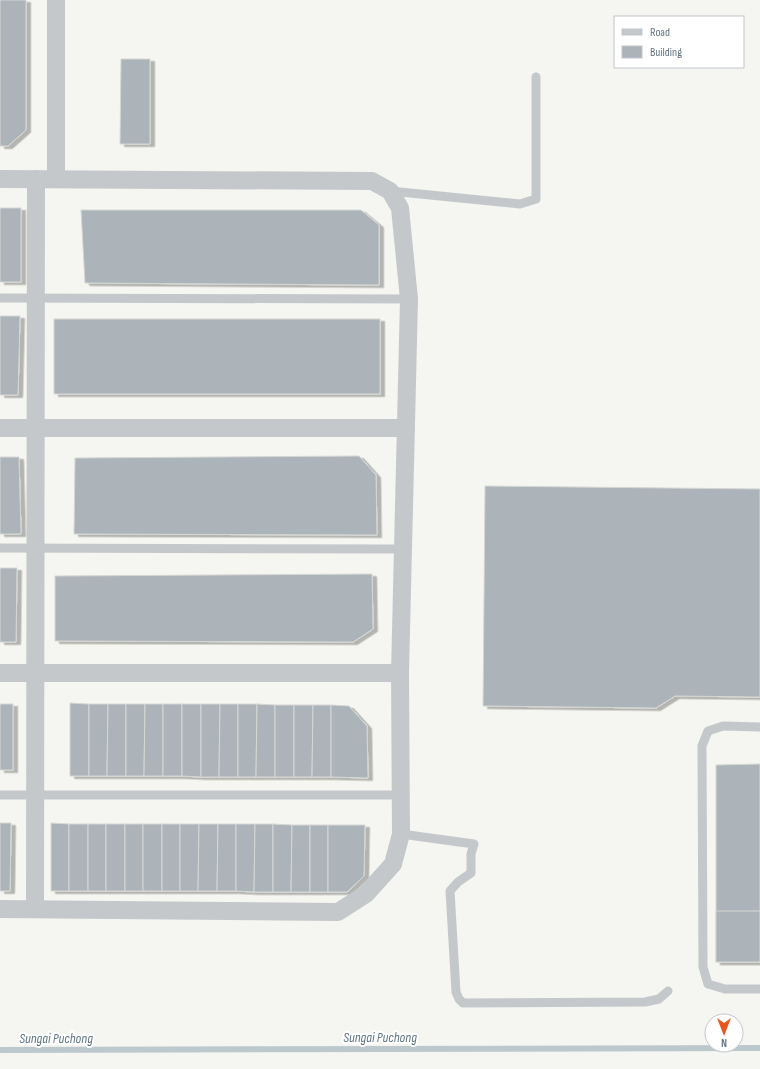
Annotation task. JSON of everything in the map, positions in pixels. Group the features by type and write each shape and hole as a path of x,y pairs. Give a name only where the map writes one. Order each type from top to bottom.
{"street":[{"path":"56,0 56,179"},
{"path":"0,179 372,181 390,191 400,208 409,299 400,673 401,834 393,864 366,894 338,912 0,909"},
{"path":"35,909 36,179"},
{"path":"0,428 406,428"},
{"path":"0,673 400,673"}],"lane":[{"path":"390,191 520,204 536,198 536,77"},
{"path":"0,298 409,299"},
{"path":"0,548 403,549"},
{"path":"760,727 723,726 708,731 702,746 702,770 703,967 708,984 725,989 760,989"},
{"path":"0,795 400,795"},
{"path":"401,834 474,844 471,873 458,882 450,891 456,992 459,999 463,1003 645,1002 659,999 668,991"}],"building":[{"path":"0,0 26,0 26,130 8,146 0,146"},
{"path":"121,59 150,59 150,144 120,144"},
{"path":"0,208 21,208 21,282 0,282"},
{"path":"81,210 361,210 379,225 379,285 85,283"},
{"path":"0,316 20,316 18,395 0,395"},
{"path":"54,319 380,319 380,394 54,394"},
{"path":"359,456 376,475 377,535 74,534 75,458"},
{"path":"0,457 19,457 21,534 0,534"},
{"path":"485,486 760,489 760,697 675,696 656,708 483,706"},
{"path":"0,568 17,568 16,642 0,642"},
{"path":"372,574 373,629 353,642 55,641 55,576"},
{"path":"70,703 89,704 89,776 70,776"},
{"path":"0,704 13,704 13,770 0,770"},
{"path":"89,704 108,704 107,776 89,776"},
{"path":"108,704 126,704 126,776 107,776"},
{"path":"126,704 145,704 144,776 126,776"},
{"path":"145,704 163,704 163,776 144,776"},
{"path":"163,704 182,704 182,776 163,776"},
{"path":"182,704 201,704 201,777 182,776"},
{"path":"201,704 220,704 219,777 201,777"},
{"path":"220,704 238,704 238,777 219,777"},
{"path":"238,704 257,704 256,777 238,777"},
{"path":"257,704 275,705 275,777 256,777"},
{"path":"275,705 294,705 294,777 275,777"},
{"path":"294,705 313,705 312,777 294,777"},
{"path":"313,705 331,705 331,777 312,777"},
{"path":"331,705 349,706 367,726 368,778 331,777"},
{"path":"760,764 760,962 716,962 716,765"},
{"path":"0,823 11,823 10,891 0,891"},
{"path":"51,823 69,824 69,891 51,891"},
{"path":"69,824 88,824 88,891 69,891"},
{"path":"88,824 106,824 106,891 88,891"},
{"path":"106,824 125,824 125,891 106,891"},
{"path":"125,824 143,824 143,891 125,891"},
{"path":"143,824 162,824 162,891 143,891"},
{"path":"162,824 180,824 180,891 162,891"},
{"path":"180,824 199,824 198,891 180,891"},
{"path":"199,824 218,824 217,891 198,891"},
{"path":"218,824 236,824 236,891 217,891"},
{"path":"236,824 255,824 254,892 236,891"},
{"path":"255,824 273,824 273,892 254,892"},
{"path":"273,824 292,825 291,892 273,892"},
{"path":"292,825 310,825 310,892 291,892"},
{"path":"310,825 328,825 328,892 310,892"},
{"path":"328,825 365,825 364,876 347,892 328,892"},
{"path":"716,911 760,911 760,962 716,962"}],"waterway":[{"name":"Sungai Puchong","path":"0,1050 760,1048"}]}
